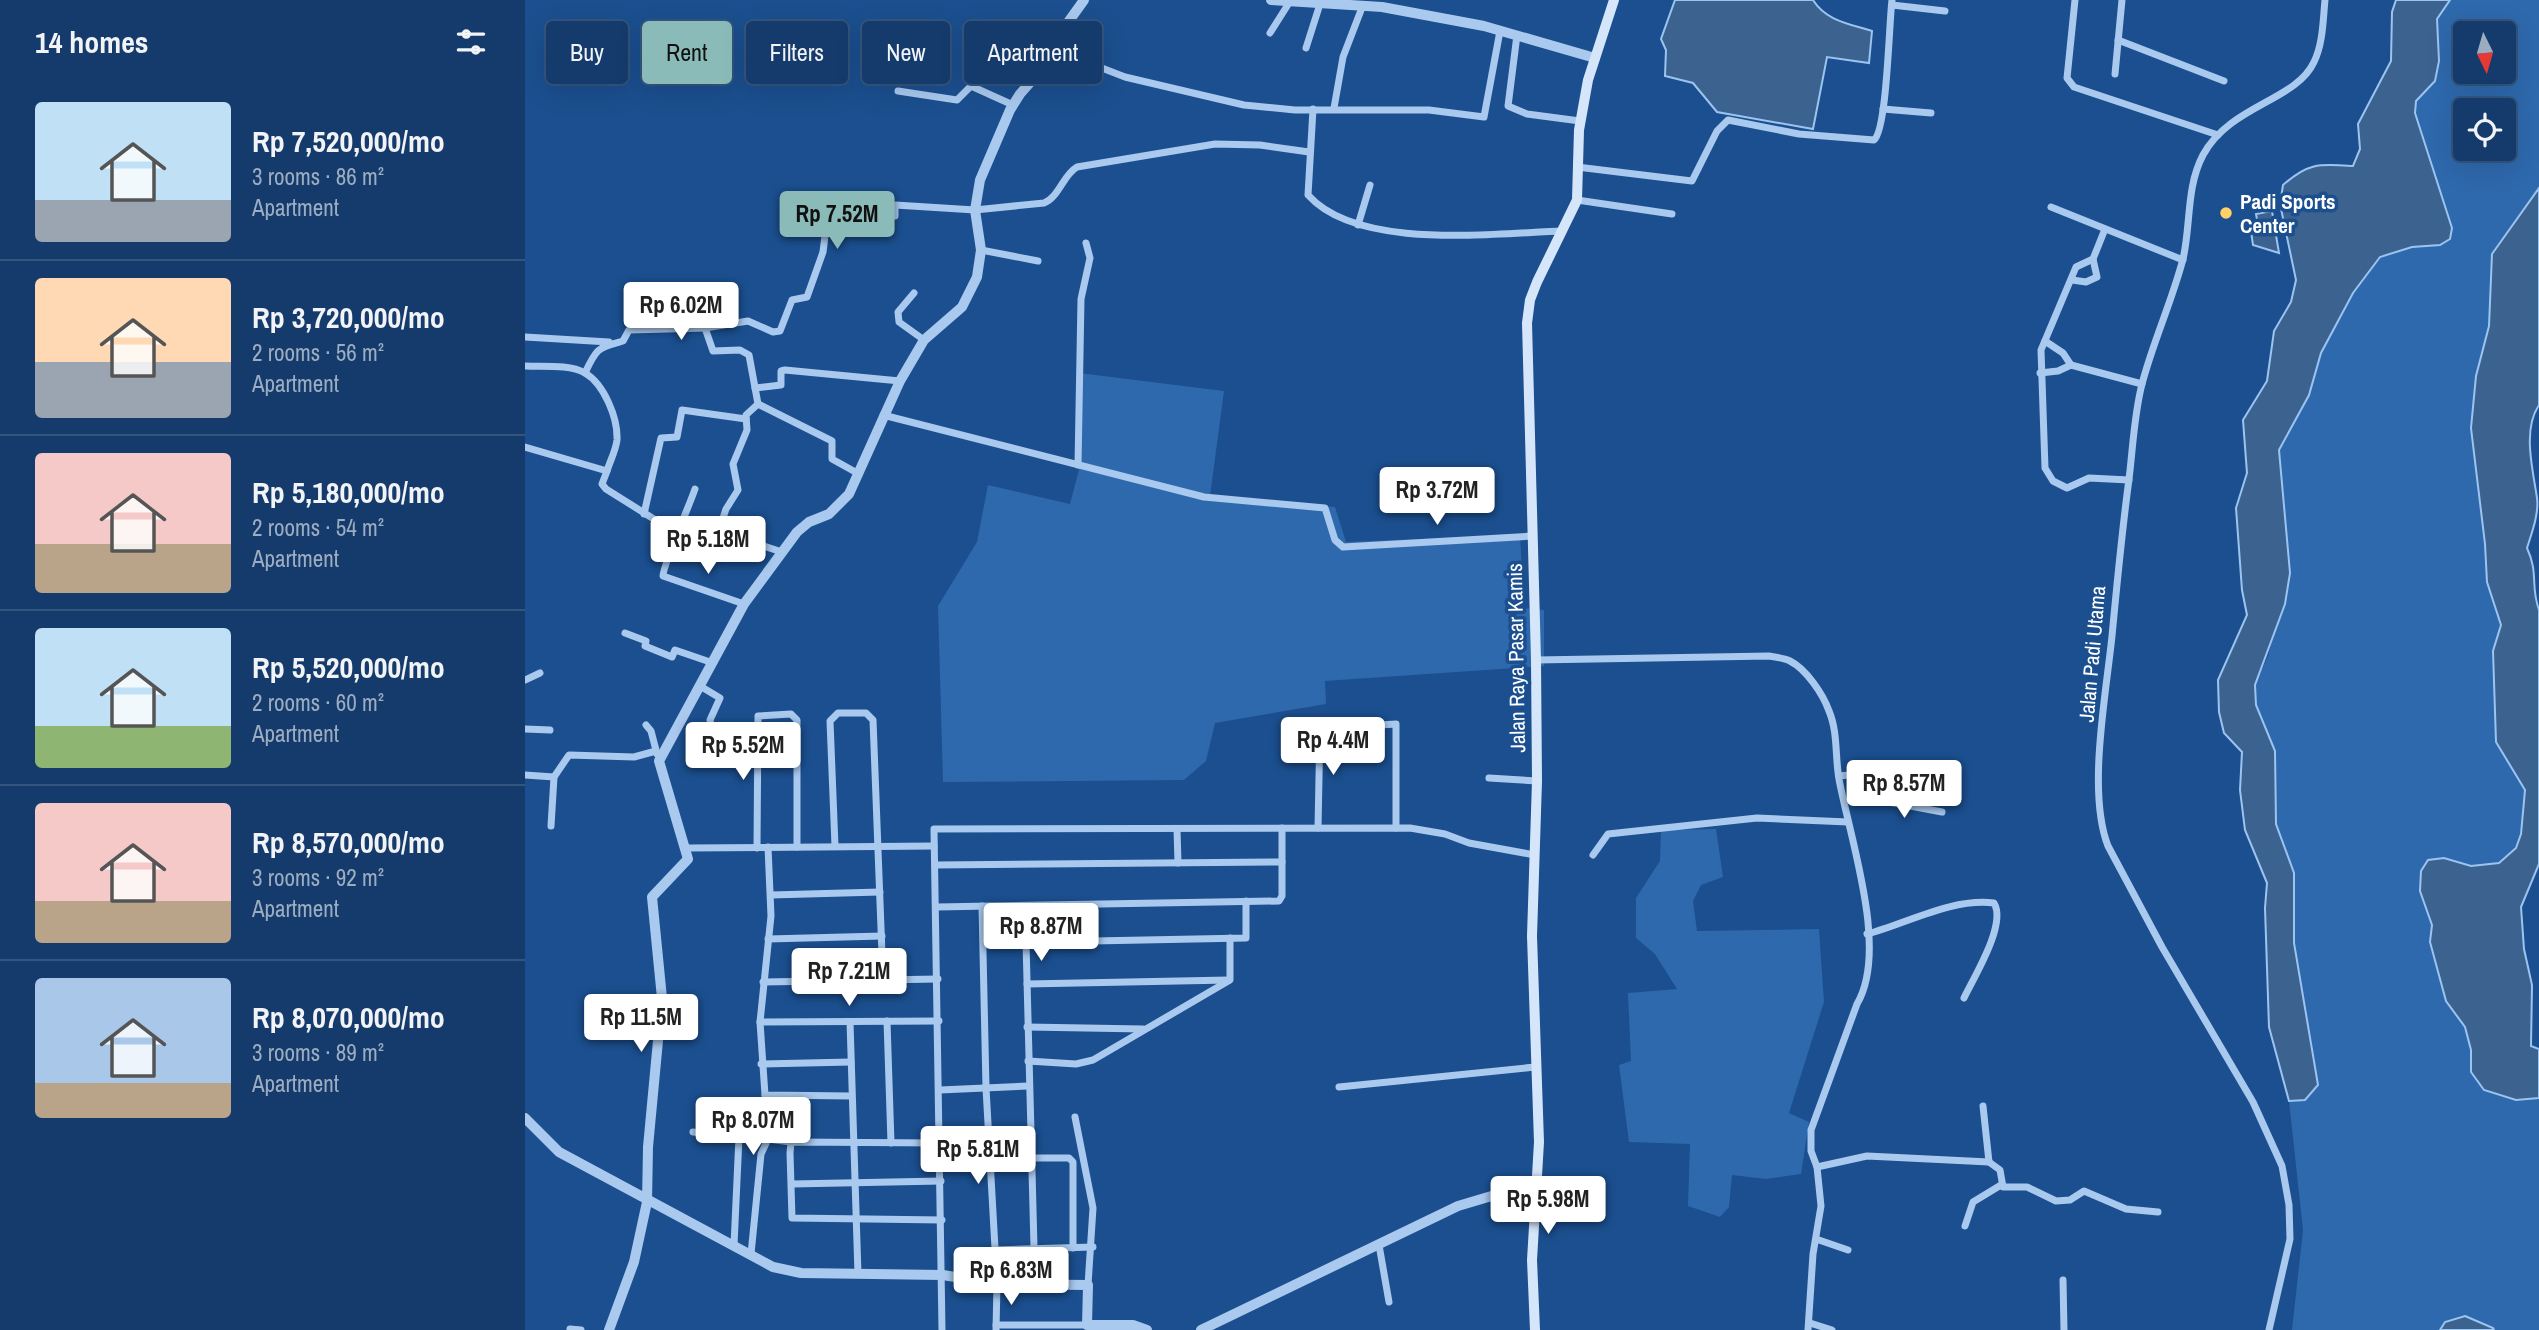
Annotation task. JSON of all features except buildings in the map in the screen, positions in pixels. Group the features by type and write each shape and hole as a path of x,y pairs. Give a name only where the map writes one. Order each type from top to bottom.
{"main road":[{"name":"Jalan Raya Pasar Kamis","path":"1535,1330 1532,1260 1539,1142 1532,936 1537,781 1537,660 1527,323 1530,300 1537,282 1577,200 1580,121 1595,58 1614,0"}],"street":[{"path":"1069,21 1084,0"},
{"path":"1271,0 1289,3 1383,4 1500,30 1595,58"},
{"path":"2075,0 2067,78 2074,86 2218,135"},
{"path":"2115,74 2122,0"},
{"name":"Jalan Padi Utama","path":"2269,1330 2290,1239 2289,1205 2281,1166 2253,1102 2162,947 2102,831 2100,795 2103,726 2119,546 2142,384 2183,260 2196,175 2201,158 2218,135 2246,111 2287,90 2314,64 2322,33 2325,0"},
{"path":"1577,167 1689,181 1694,179 1717,131 1728,120 1800,134 1874,140 1879,135 1883,109 1892,2 1945,11"},
{"path":"1270,33 1289,3"},
{"path":"1306,48 1320,4"},
{"path":"1334,108 1343,57 1363,5"},
{"path":"1102,68 1125,77 1220,100 1295,110 1429,110 1484,117 1500,30"},
{"path":"1517,35 1508,106 1527,114 1580,121"},
{"path":"2118,40 2224,81"},
{"path":"658,756 744,604 782,552 809,522 839,506 859,474 883,415 924,340 962,307 977,277 981,250 975,209 980,180 1013,105 1030,84"},
{"path":"898,91 957,100 971,86 1013,105"},
{"path":"1313,109 1308,195 1358,225 1430,236 1563,231"},
{"path":"1883,109 1931,113"},
{"path":"525,337 610,342 623,341 629,330 705,328 748,321 773,332 780,331 792,300 807,297 823,251 828,212 861,211 862,216 895,216 895,205 975,209 1049,201 1069,172 1077,167 1146,153 1215,144 1260,145 1309,152"},
{"path":"1358,225 1370,185"},
{"path":"1577,200 1672,214"},
{"path":"2051,207 2183,260"},
{"path":"2072,280 2086,282 2097,277 2093,258 2105,229"},
{"path":"1078,465 1081,299 1090,258 1086,243"},
{"path":"981,250 1038,261"},
{"path":"2093,258 2076,267 2040,356 2046,434 2045,468 2048,476 2067,488 2089,478 2129,481"},
{"path":"913,293 898,312 899,321 924,340"},
{"path":"705,328 713,351 747,352 758,404"},
{"path":"2045,341 2063,353 2071,365"},
{"path":"585,373 595,354 610,342"},
{"path":"2040,373 2057,371 2071,365 2142,384"},
{"path":"525,366 574,369 594,380 608,403 616,426 615,449 603,486 644,514 716,539 742,539 782,552"},
{"path":"755,388 781,385 781,371 785,370 900,381"},
{"path":"716,539 726,509 737,496 739,484 733,464 737,448 744,438 745,419 748,412 758,404"},
{"path":"758,404 832,441 832,459 859,474"},
{"path":"644,514 661,438 677,437 682,410 745,419"},
{"path":"883,415 1204,497 1325,508 1335,541 1343,547 1533,536"},
{"path":"525,447 607,471"},
{"path":"695,489 682,527 663,568 663,576 744,604"},
{"path":"625,632 646,641 645,646 672,657 675,650 713,663"},
{"path":"1537,660 1769,656 1790,660 1816,687 1829,709 1834,728 1839,776 1860,870 1867,934 1868,982 1811,1130 1811,1151 1817,1167 1821,1206 1809,1327 1832,1330"},
{"path":"525,680 540,673"},
{"path":"700,686 720,698 710,720 712,733 758,746"},
{"path":"835,846 830,721 835,714 866,713 873,720 883,980"},
{"path":"757,848 758,716 795,716 797,847"},
{"path":"1363,726 1396,724 1396,828"},
{"path":"609,1330 634,1262 647,1202 649,1134 662,998 652,897 686,864 687,848 651,731 646,725"},
{"path":"1318,828 1320,726"},
{"path":"525,729 550,730"},
{"path":"551,826 554,777 569,755 658,756"},
{"path":"1839,776 1879,772 1889,802 1942,813"},
{"path":"525,775 554,777"},
{"path":"1489,778 1537,781"},
{"path":"1593,855 1608,834 1688,823 1757,818 1848,822"},
{"path":"937,907 1282,899 1282,828"},
{"path":"942,1330 934,829 1396,828 1431,830 1469,844 1535,855"},
{"path":"1177,829 1178,863"},
{"path":"687,848 933,846"},
{"path":"751,1254 761,1154 768,1139 760,1022 771,895 768,847"},
{"path":"935,865 1282,862"},
{"path":"771,895 880,892"},
{"path":"985,943 1246,938 1246,901"},
{"path":"1867,934 1923,917 1943,907 1994,903 1997,909 1995,934 1964,998"},
{"path":"982,906 985,943 986,1088 997,1283 996,1328 1133,1325 1147,1330"},
{"path":"768,939 882,936"},
{"path":"1230,938 1230,980"},
{"path":"1026,942 1034,1247"},
{"path":"763,982 938,979"},
{"path":"1027,984 1230,980"},
{"path":"1028,1061 1086,1063 1230,980"},
{"path":"760,1022 939,1020"},
{"path":"887,1021 891,1143"},
{"path":"850,1022 858,1274"},
{"path":"1027,1027 1144,1029"},
{"path":"761,1064 851,1062"},
{"path":"1339,1087 1535,1067"},
{"path":"940,1090 1028,1086"},
{"path":"765,1095 851,1096"},
{"path":"1983,1106 1989,1162"},
{"path":"1075,1117 1093,1208 1087,1325"},
{"path":"525,1118 559,1152 647,1202 785,1270 943,1275 997,1283 1088,1284"},
{"path":"693,1132 739,1137 734,1245"},
{"path":"768,1139 852,1144 940,1143"},
{"path":"791,1142 792,1218 942,1220"},
{"path":"1817,1167 1867,1156 1989,1162 2000,1170 2001,1185"},
{"path":"1030,1158 1069,1158 1073,1162 1073,1248"},
{"path":"793,1184 941,1181"},
{"path":"1201,1330 1458,1206 1535,1183"},
{"path":"1965,1226 1973,1202 2001,1185 2027,1187 2056,1201 2070,1200 2084,1191 2126,1209 2158,1212"},
{"path":"1816,1238 1848,1250"},
{"path":"1379,1245 1389,1302"},
{"path":"995,1250 1093,1247"},
{"path":"2063,1280 2064,1330"},
{"path":"570,1329 581,1330"}],"shaded area":[{"path":"1675,0 1813,0 1832,17 1872,31 1869,63 1827,57 1813,129 1717,112 1693,83 1665,76 1666,50 1661,39"},
{"path":"2396,0 2450,0 2437,19 2439,61 2435,81 2416,101 2415,113 2452,228 2450,239 2440,245 2412,247 2380,257 2353,293 2321,353 2309,395 2279,450 2290,573 2285,604 2255,685 2256,705 2275,751 2276,824 2294,873 2294,943 2318,1085 2305,1100 2289,1101 2269,1027 2265,908 2267,883 2245,830 2240,790 2242,752 2224,733 2219,712 2218,680 2247,615 2242,590 2236,508 2247,473 2243,420 2267,381 2274,331 2291,302 2296,280 2280,204 2283,185 2300,172 2315,166 2353,166 2360,149 2358,124 2391,61 2392,12"},
{"path":"2450,0 2539,0 2539,188 2492,254 2489,326 2476,376 2471,428 2487,582 2501,625 2493,651 2496,742 2525,790 2521,834 2516,848 2499,863 2471,866 2444,858 2420,890 2432,925 2430,942 2446,1000 2465,1027 2471,1051 2471,1073 2516,1100 2539,1098 2539,1330 2292,1330 2303,1230 2289,1101 2305,1100 2318,1085 2294,943 2294,873 2276,824 2275,751 2256,705 2255,685 2268,656 2290,573 2279,450 2309,395 2321,353 2353,293 2380,256 2412,247 2440,245 2452,228 2415,113 2416,101 2435,81 2439,61 2437,19"},
{"path":"2539,188 2539,405 2531,426 2530,438 2537,510 2527,548 2533,565 2539,610 2539,864 2521,907 2524,949 2532,985 2531,1046 2539,1049 2539,1098 2516,1100 2484,1090 2471,1072 2471,1050 2465,1027 2446,1001 2430,942 2432,925 2420,891 2421,871 2428,860 2444,858 2471,866 2499,863 2516,848 2521,834 2525,790 2496,742 2493,651 2501,625 2487,582 2471,428 2476,376 2489,326 2492,254"},
{"path":"2272,211 2279,253 2253,245 2251,232 2259,230 2256,214"},
{"path":"1079,373 1224,391 1210,496 1335,507 1346,542 1520,535 1524,608 1544,610 1544,666 1325,681 1326,704 1215,723 1206,761 1184,780 943,782 938,606 977,542 988,485 1070,504 1081,462"},
{"path":"1716,829 1723,877 1701,885 1693,901 1697,931 1819,929 1824,1002 1789,1113 1809,1122 1801,1174 1766,1179 1732,1175 1729,1207 1720,1217 1688,1206 1690,1144 1629,1142 1619,1065 1631,1061 1628,993 1677,989 1655,954 1636,938 1636,898 1660,861 1661,830"},
{"path":"2465,1316 2494,1330 2440,1330 2445,1322"}],"place":[{"name":"Padi Sports Center","path":"2226,213"}]}
